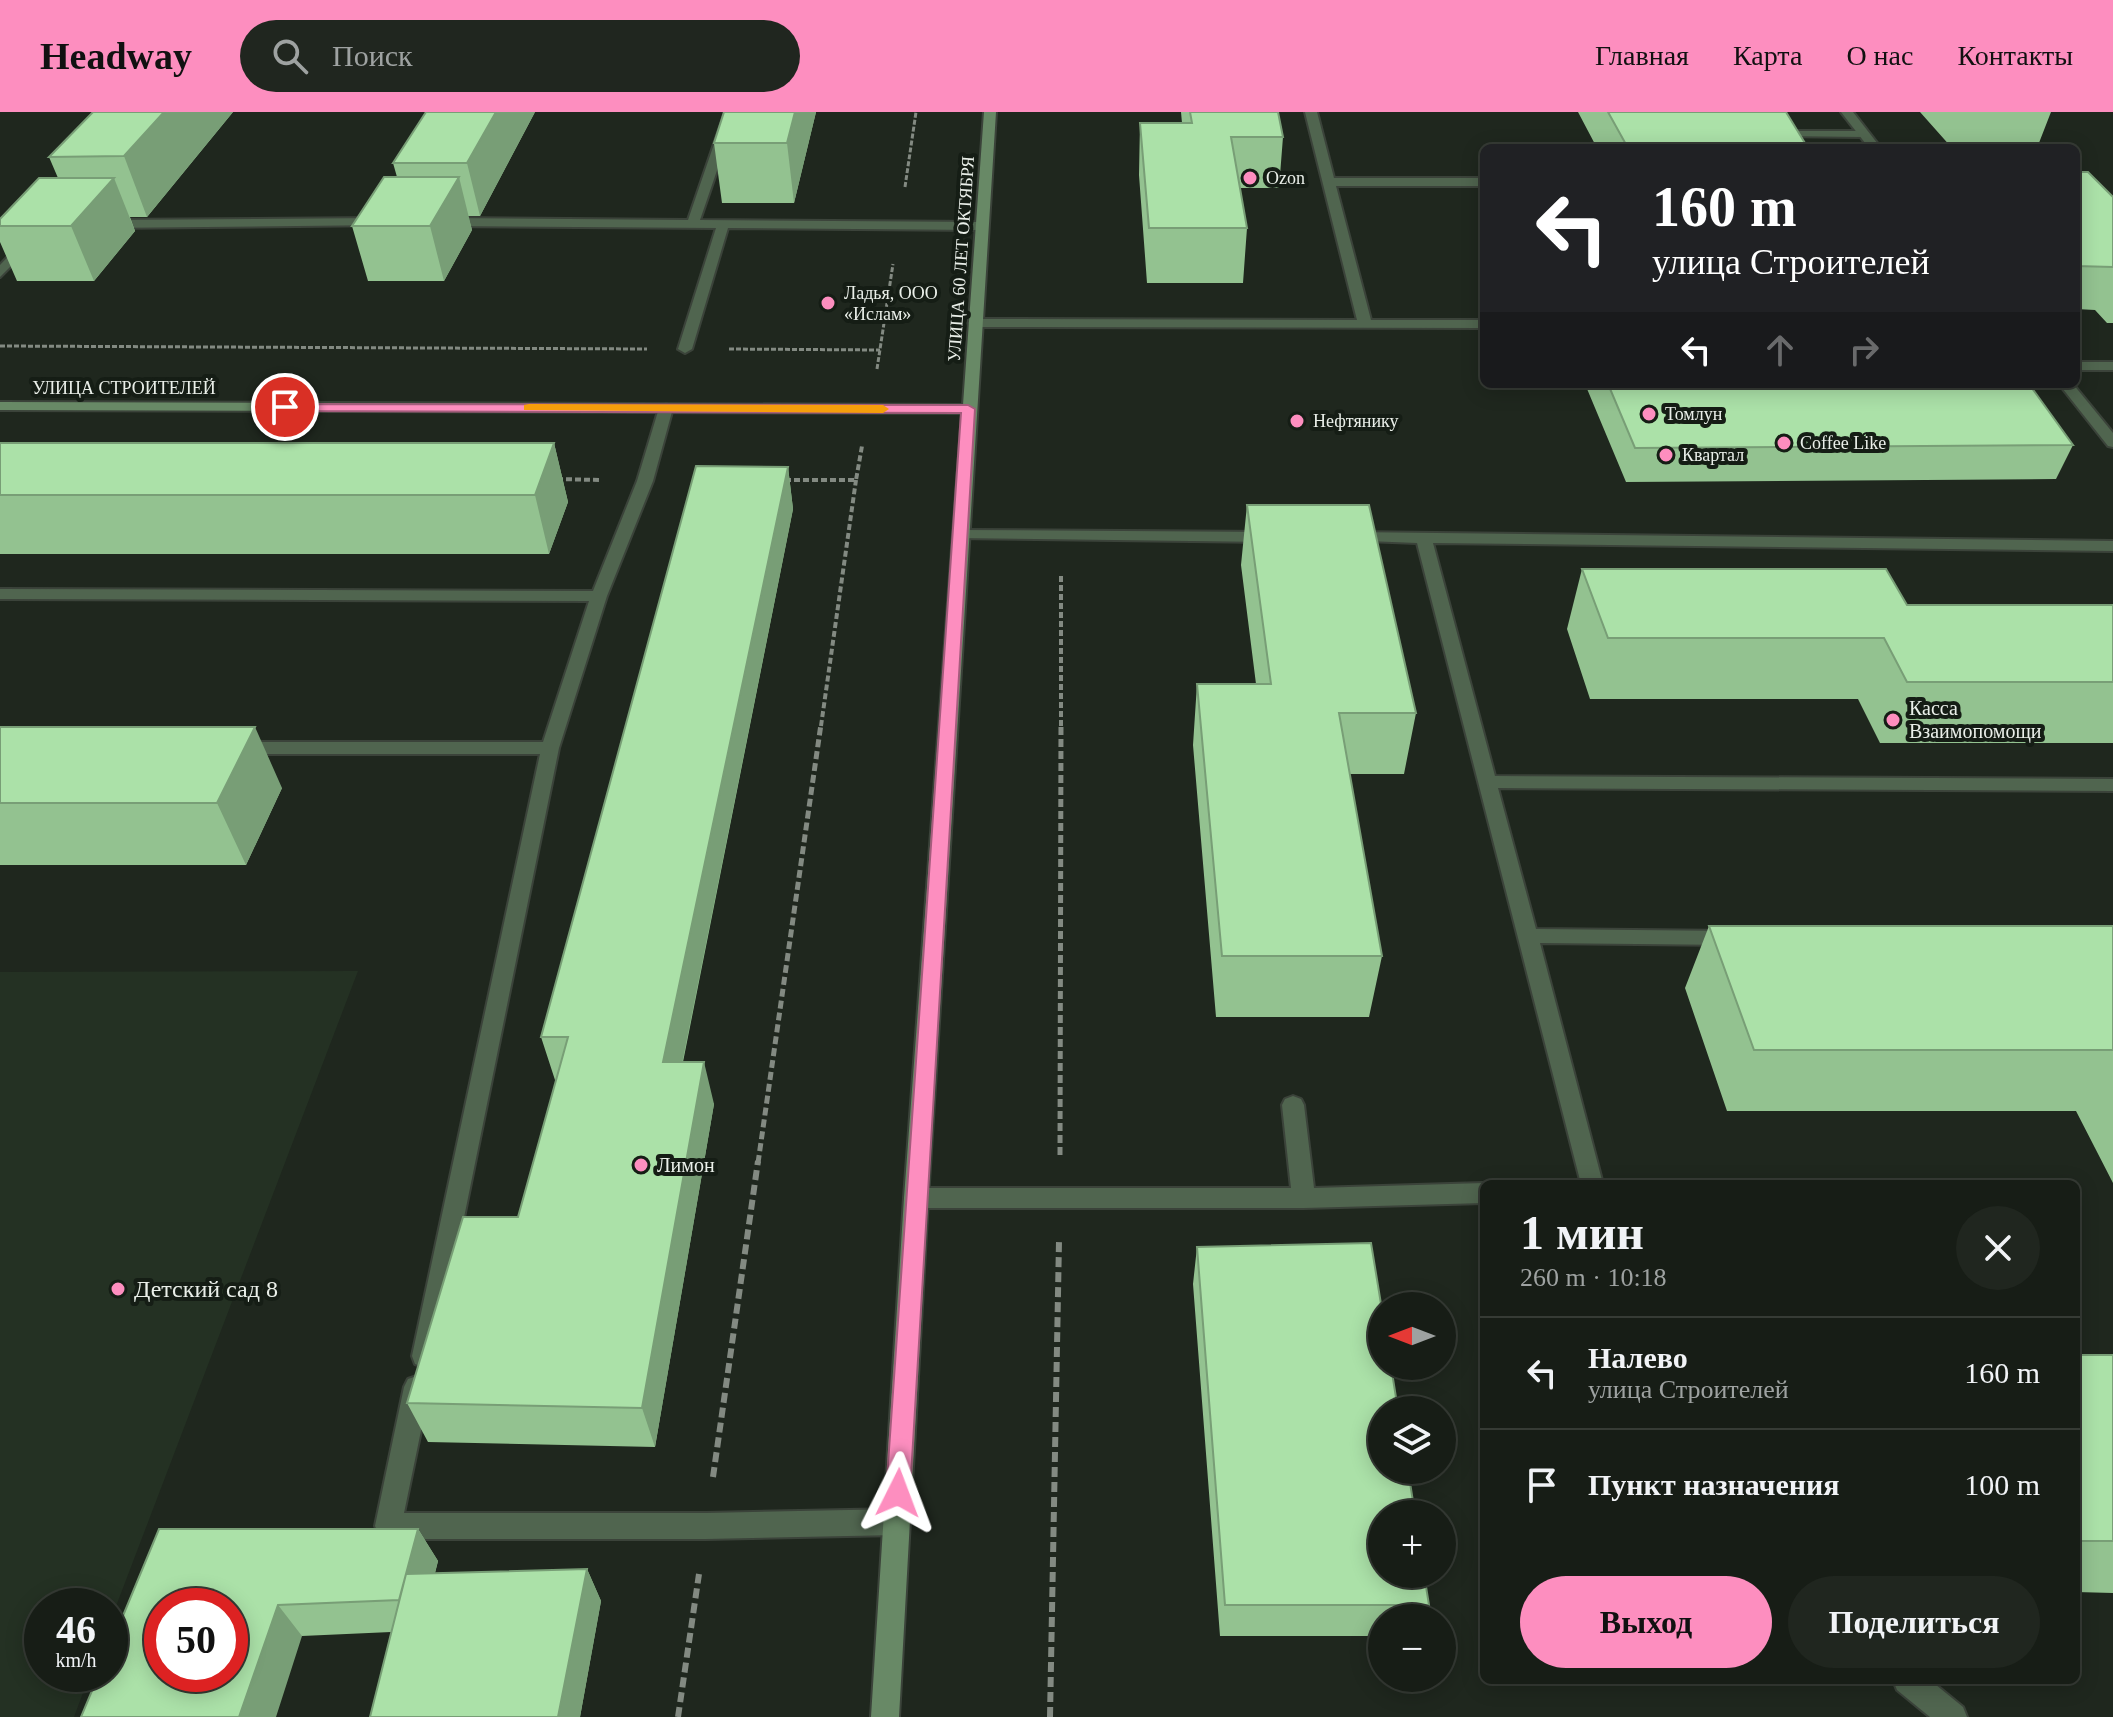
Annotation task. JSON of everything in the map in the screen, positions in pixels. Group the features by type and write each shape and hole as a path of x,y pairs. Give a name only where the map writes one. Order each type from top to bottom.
{"main road":[{"name":"УЛИЦА 60 ЛЕТ ОКТЯБРЯ","path":"885,1717 916,1198 990,112"},
{"name":"УЛИЦА СТРОИТЕЛЕЙ","path":"0,406 968,409"}],"street":[{"path":"693,222 731,112"},
{"path":"1311,112 1365,324"},
{"path":"1847,112 1872,144"},
{"path":"1755,134 1863,134"},
{"path":"1328,182 1480,182"},
{"path":"379,222 386,210"},
{"path":"93,224 395,222"},
{"path":"426,222 981,226"},
{"path":"685,349 724,222"},
{"path":"0,273 36,234"},
{"path":"975,323 1480,324"},
{"path":"2080,366 2113,366"},
{"path":"2069,388 2113,443"},
{"path":"666,408 645,481 599,596 550,748 388,1526 706,1526 897,1522"},
{"path":"961,535 1281,537"},
{"path":"1329,537 2113,546"},
{"path":"1424,538 1591,1180"},
{"path":"0,594 599,596"},
{"path":"220,748 550,748"},
{"path":"1488,782 2113,785"},
{"path":"1529,936 1750,938"},
{"path":"1293,1105 1304,1198"},
{"path":"916,1198 1304,1198 1480,1193"},
{"path":"1912,1684 1953,1717"}],"path":[{"path":"0,346 880,350 856,480 678,1717"},
{"path":"551,479 645,481"},
{"path":"780,480 856,480"},
{"path":"1050,1717 1060,1198 1061,536"}],"shaded area":[{"name":"Детский сад 8","path":"358,971 123,1588 24,1588 24,1692 83,1692 74,1717 0,1717 0,972"}],"building":[{"path":"93,112 164,112 124,156 49,157"},
{"path":"426,112 496,112 467,163 393,163"},
{"path":"724,112 795,112 787,143 714,143"},
{"path":"1190,112 1278,112 1283,137 1231,137 1247,228 1149,228 1140,123 1192,123"},
{"path":"1608,112 1786,112 1806,144 1626,144"},
{"path":"2080,172 2088,172 2113,197 2113,267 2080,266"},
{"path":"384,177 459,177 430,226 352,226"},
{"path":"39,178 114,178 71,226 0,226 0,219"},
{"path":"1610,388 2032,388 2073,445 1635,448"},
{"path":"0,443 554,443 535,495 0,495"},
{"path":"696,466 788,467 663,1062 704,1062 642,1408 407,1403 463,1217 518,1217 568,1037 541,1037"},
{"path":"1247,505 1369,505 1416,713 1339,713 1382,956 1222,956 1197,684 1271,684"},
{"path":"1582,569 1886,569 1907,605 2113,605 2113,682 1907,682 1884,638 1608,638"},
{"path":"0,727 255,727 217,803 0,803"},
{"path":"1709,926 2113,926 2113,1050 1754,1050"},
{"path":"1371,1243 1379,1292 1368,1292 1368,1380 1393,1380 1396,1396 1368,1396 1368,1484 1410,1484 1413,1500 1368,1500 1368,1588 1426,1588 1429,1604 1225,1605 1197,1247"},
{"path":"2080,1355 2113,1355 2113,1541 2080,1541"},
{"path":"159,1529 418,1529 399,1600 278,1605 248,1691 248,1588 144,1588 144,1692 248,1692 239,1717 81,1717 91,1692 128,1692 128,1604"},
{"path":"587,1569 558,1717 370,1717 406,1574"}],"slow traffic":[{"path":"529,408 883,409"}],"place":[{"name":"Ozon","path":"1250,178"},
{"name":"Ладья, ООО «Ислам»","path":"828,303"},
{"name":"Томлун","path":"1649,414"},
{"name":"Нефтянику","path":"1297,421"},
{"name":"Coffee Like","path":"1784,443"},
{"name":"Квартал","path":"1666,455"},
{"name":"Касса Взаимопомощи","path":"1893,720"},
{"name":"Лимон","path":"641,1165"},
{"name":"Детский сад 8","path":"118,1289"}],"route":[{"path":"285,407 968,409 898,1493"}]}
